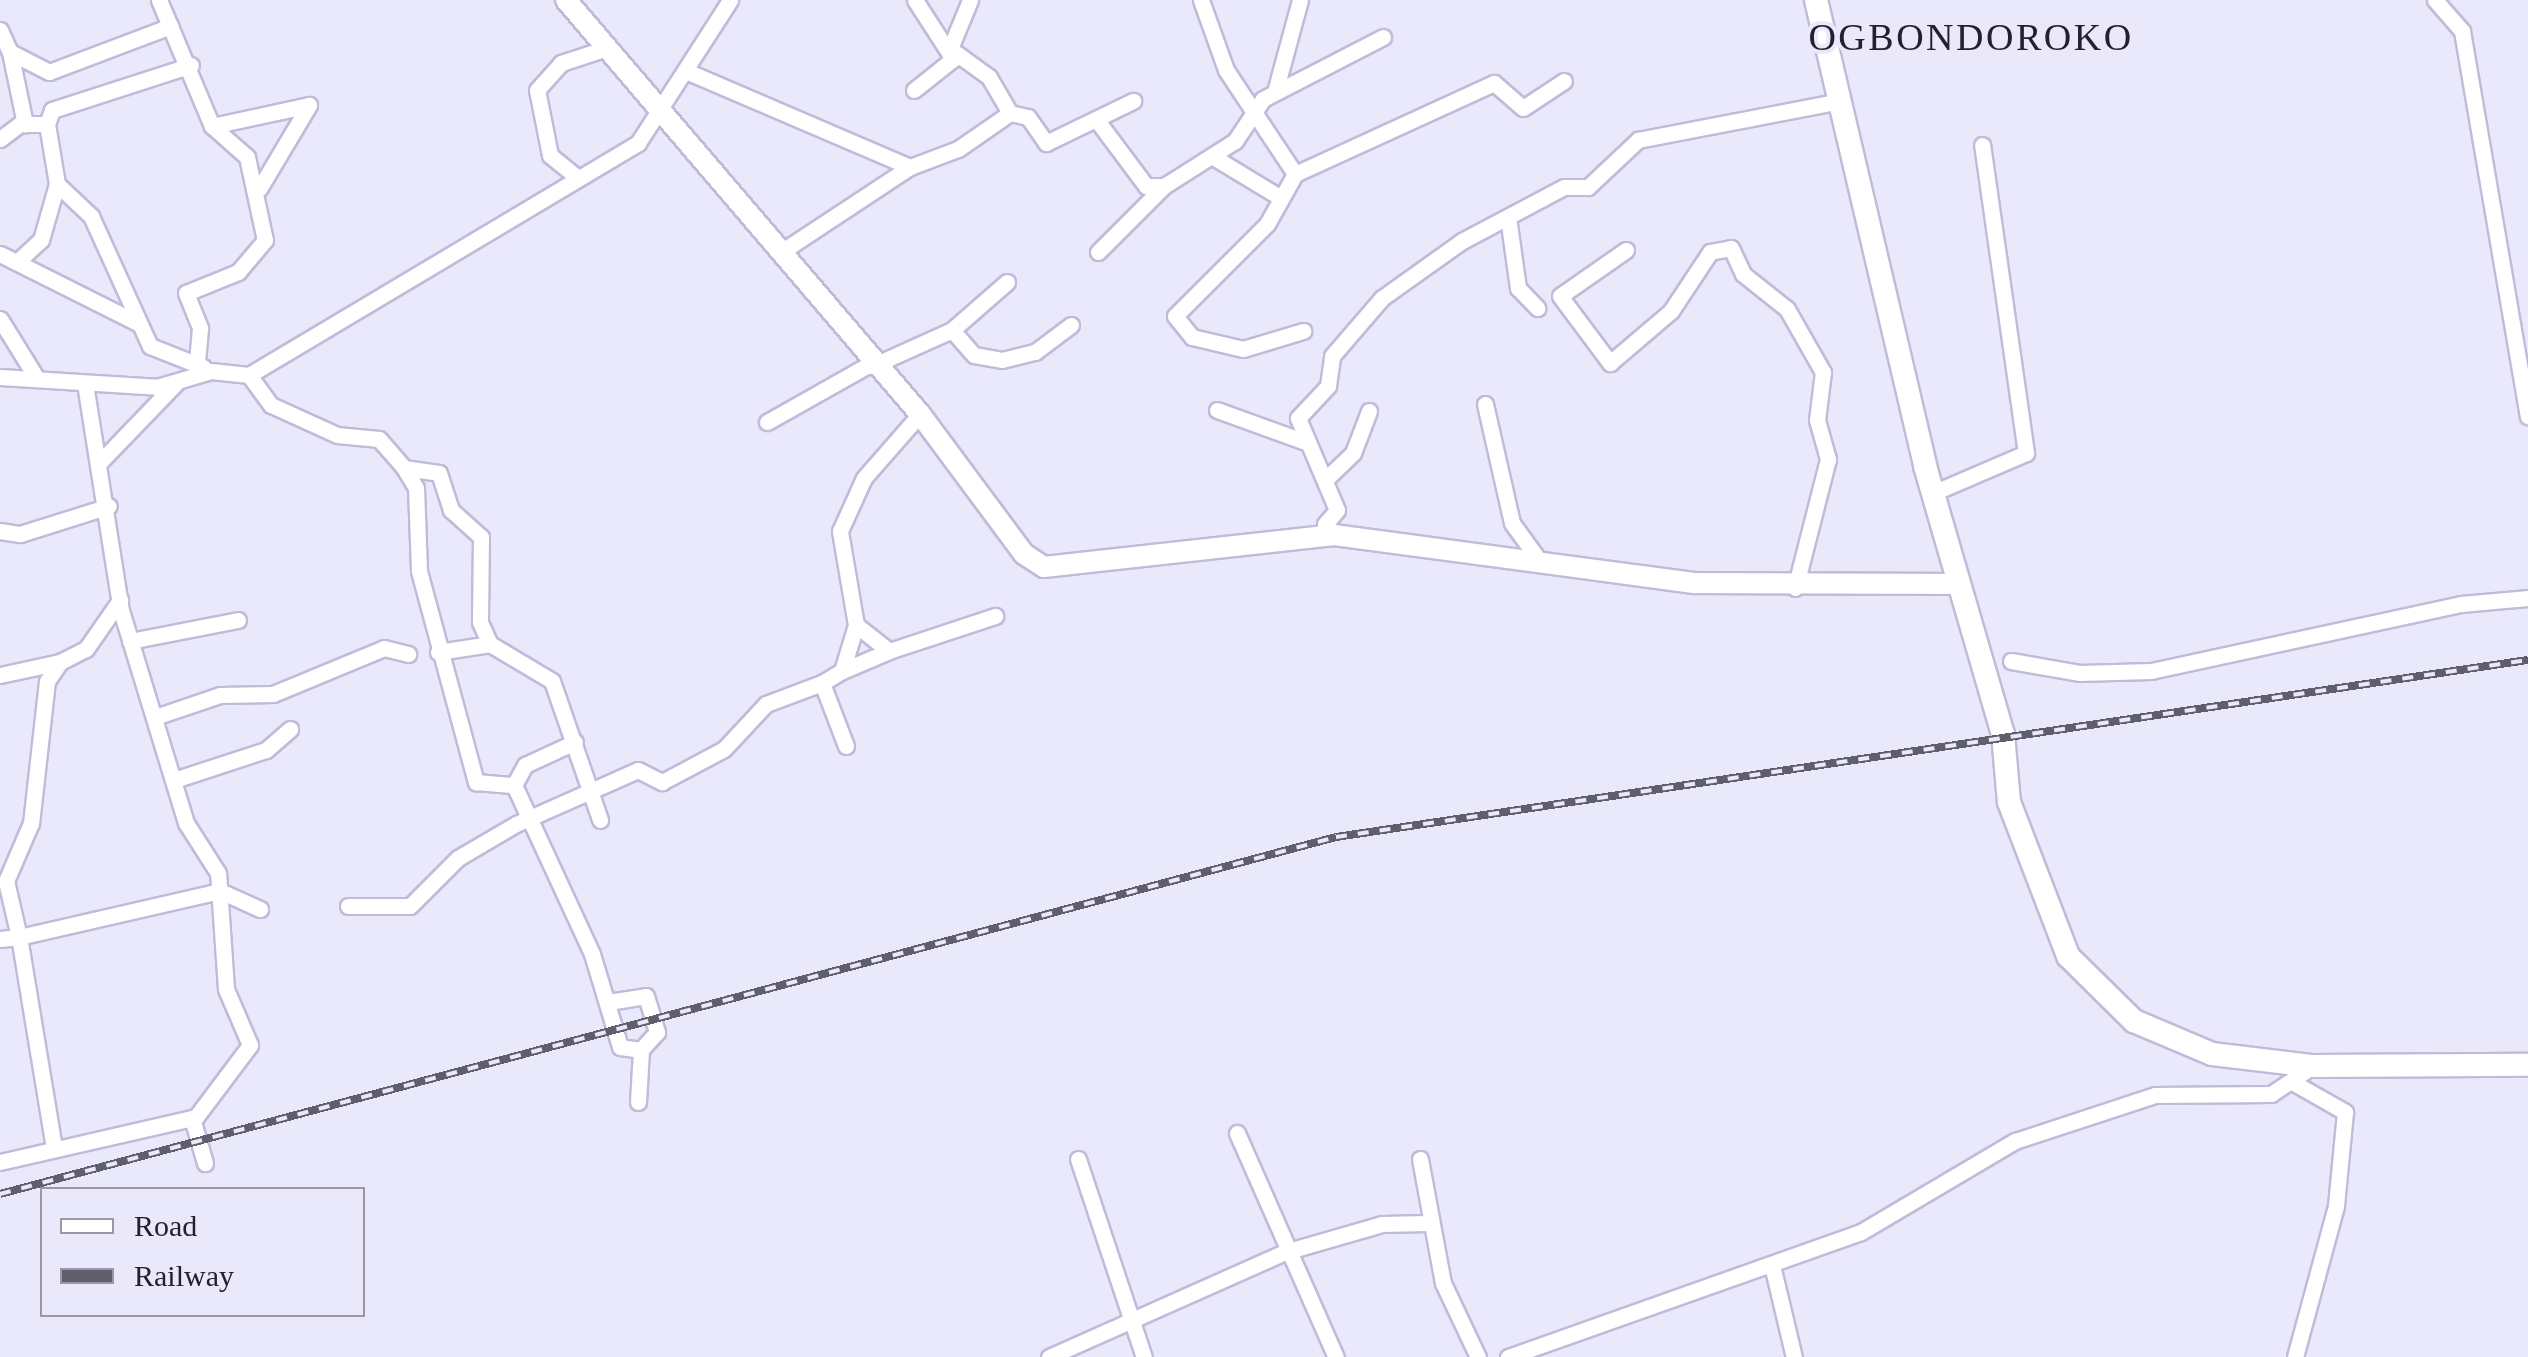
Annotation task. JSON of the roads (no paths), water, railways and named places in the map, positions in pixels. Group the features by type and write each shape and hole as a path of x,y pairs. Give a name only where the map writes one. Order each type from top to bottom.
{"main road":[{"path":"1816,0 1836,102 1933,493 2004,734 2010,802 2068,956 2134,1021 2173,1041 2313,1066 2528,1065"}],"street":[{"path":"158,0 191,65 212,126 247,157 258,189 265,240 238,272 186,293 200,328 204,368"},
{"path":"566,0 781,252 871,365 920,414 1024,554 1044,567 1334,535 1541,563 1796,588 1960,584"},
{"path":"58,184 91,216 150,346 204,368 250,374 426,278 638,143 730,0"},
{"path":"915,0 951,55"},
{"path":"914,90 951,55 970,0"},
{"path":"1202,0 1226,70 1294,174"},
{"path":"1274,92 1300,0"},
{"path":"2435,0 2462,32 2522,346 2528,416"},
{"path":"10,52 49,72 171,26"},
{"path":"0,30 10,52 25,124"},
{"path":"1098,252 1164,186 1215,158 1274,92 1384,37"},
{"path":"578,178 550,155 537,90 561,64 606,48"},
{"path":"951,55 957,54 989,77 1010,113 1028,118 1046,143 1133,101"},
{"path":"17,262 41,240 58,184 47,124 52,110 191,65"},
{"path":"686,71 875,144 910,167"},
{"path":"1303,331 1243,348 1192,337 1175,316 1281,198 1294,174 1494,83 1523,108 1564,81"},
{"path":"1334,535 1325,524 1337,510 1298,418 1328,386 1332,356 1382,298 1462,241 1509,224 1564,188 1588,187 1620,152 1659,132 1684,125 1700,133 1836,102"},
{"path":"212,126 266,121 308,105 258,189"},
{"path":"781,252 910,167 958,149 1010,113"},
{"path":"1096,119 1146,186 1164,186"},
{"path":"0,139 25,124 47,124"},
{"path":"1933,493 2026,453 1982,145"},
{"path":"1215,158 1281,198"},
{"path":"1509,224 1518,288 1537,308"},
{"path":"1626,250 1560,296 1610,363 1672,311 1710,252 1731,248 1743,274 1788,309 1823,372 1817,420 1828,459 1796,588"},
{"path":"0,254 138,324"},
{"path":"767,422 871,365 952,330 1007,282"},
{"path":"0,320 37,379"},
{"path":"952,330 974,356 1002,360 1035,352 1070,324"},
{"path":"101,461 179,380 204,368"},
{"path":"250,374 272,405 336,435 378,439 404,468 416,488 419,571 476,782 514,785"},
{"path":"0,377 86,384 179,380"},
{"path":"0,1162 192,1118 250,1046 226,989 220,891 174,780 158,716 130,641 120,600 110,506 86,384"},
{"path":"1485,404 1512,524 1541,563"},
{"path":"1217,410 1308,443"},
{"path":"1326,479 1352,453 1369,411"},
{"path":"842,671 856,625 840,531 864,478 920,414"},
{"path":"404,468 439,473 451,510 482,538 480,622 490,644 552,681 600,820"},
{"path":"0,531 20,534 110,506"},
{"path":"2011,661 2079,673 2151,672 2461,604 2528,598"},
{"path":"0,675 60,662 86,648 120,600"},
{"path":"348,906 410,906 458,858 589,786 638,770 662,782 724,749 766,704 889,651 994,616"},
{"path":"130,641 238,620"},
{"path":"856,625 889,651"},
{"path":"438,652 490,644"},
{"path":"158,716 220,695 273,694 384,648 408,654"},
{"path":"54,1148 6,881 31,823 47,681 60,662"},
{"path":"822,683 846,746"},
{"path":"174,780 266,750 290,729"},
{"path":"575,742 526,765 514,785 524,821 608,1002 620,1047 640,1050"},
{"path":"0,938 18,938 220,891 260,909"},
{"path":"608,1002 646,996 657,1032 640,1050 638,1102"},
{"path":"1508,1357 1548,1338 1861,1232 2016,1141 2155,1096 2270,1094 2294,1082 2313,1066"},
{"path":"2294,1082 2345,1112 2336,1206 2295,1357"},
{"path":"192,1118 205,1163"},
{"path":"1237,1133 1285,1252 1336,1357"},
{"path":"1078,1159 1126,1319 1144,1357"},
{"path":"1420,1159 1427,1223 1460,1330 1478,1357"},
{"path":"1050,1357 1126,1319 1285,1252 1382,1224 1427,1223"},
{"path":"1772,1265 1794,1357"},
{"path":"1548,1338 1552,1357"}],"railway":[{"path":"0,1194 1336,837 2528,660"}],"district":[{"name":"OGBONDOROKO","path":"1971,38"}]}
